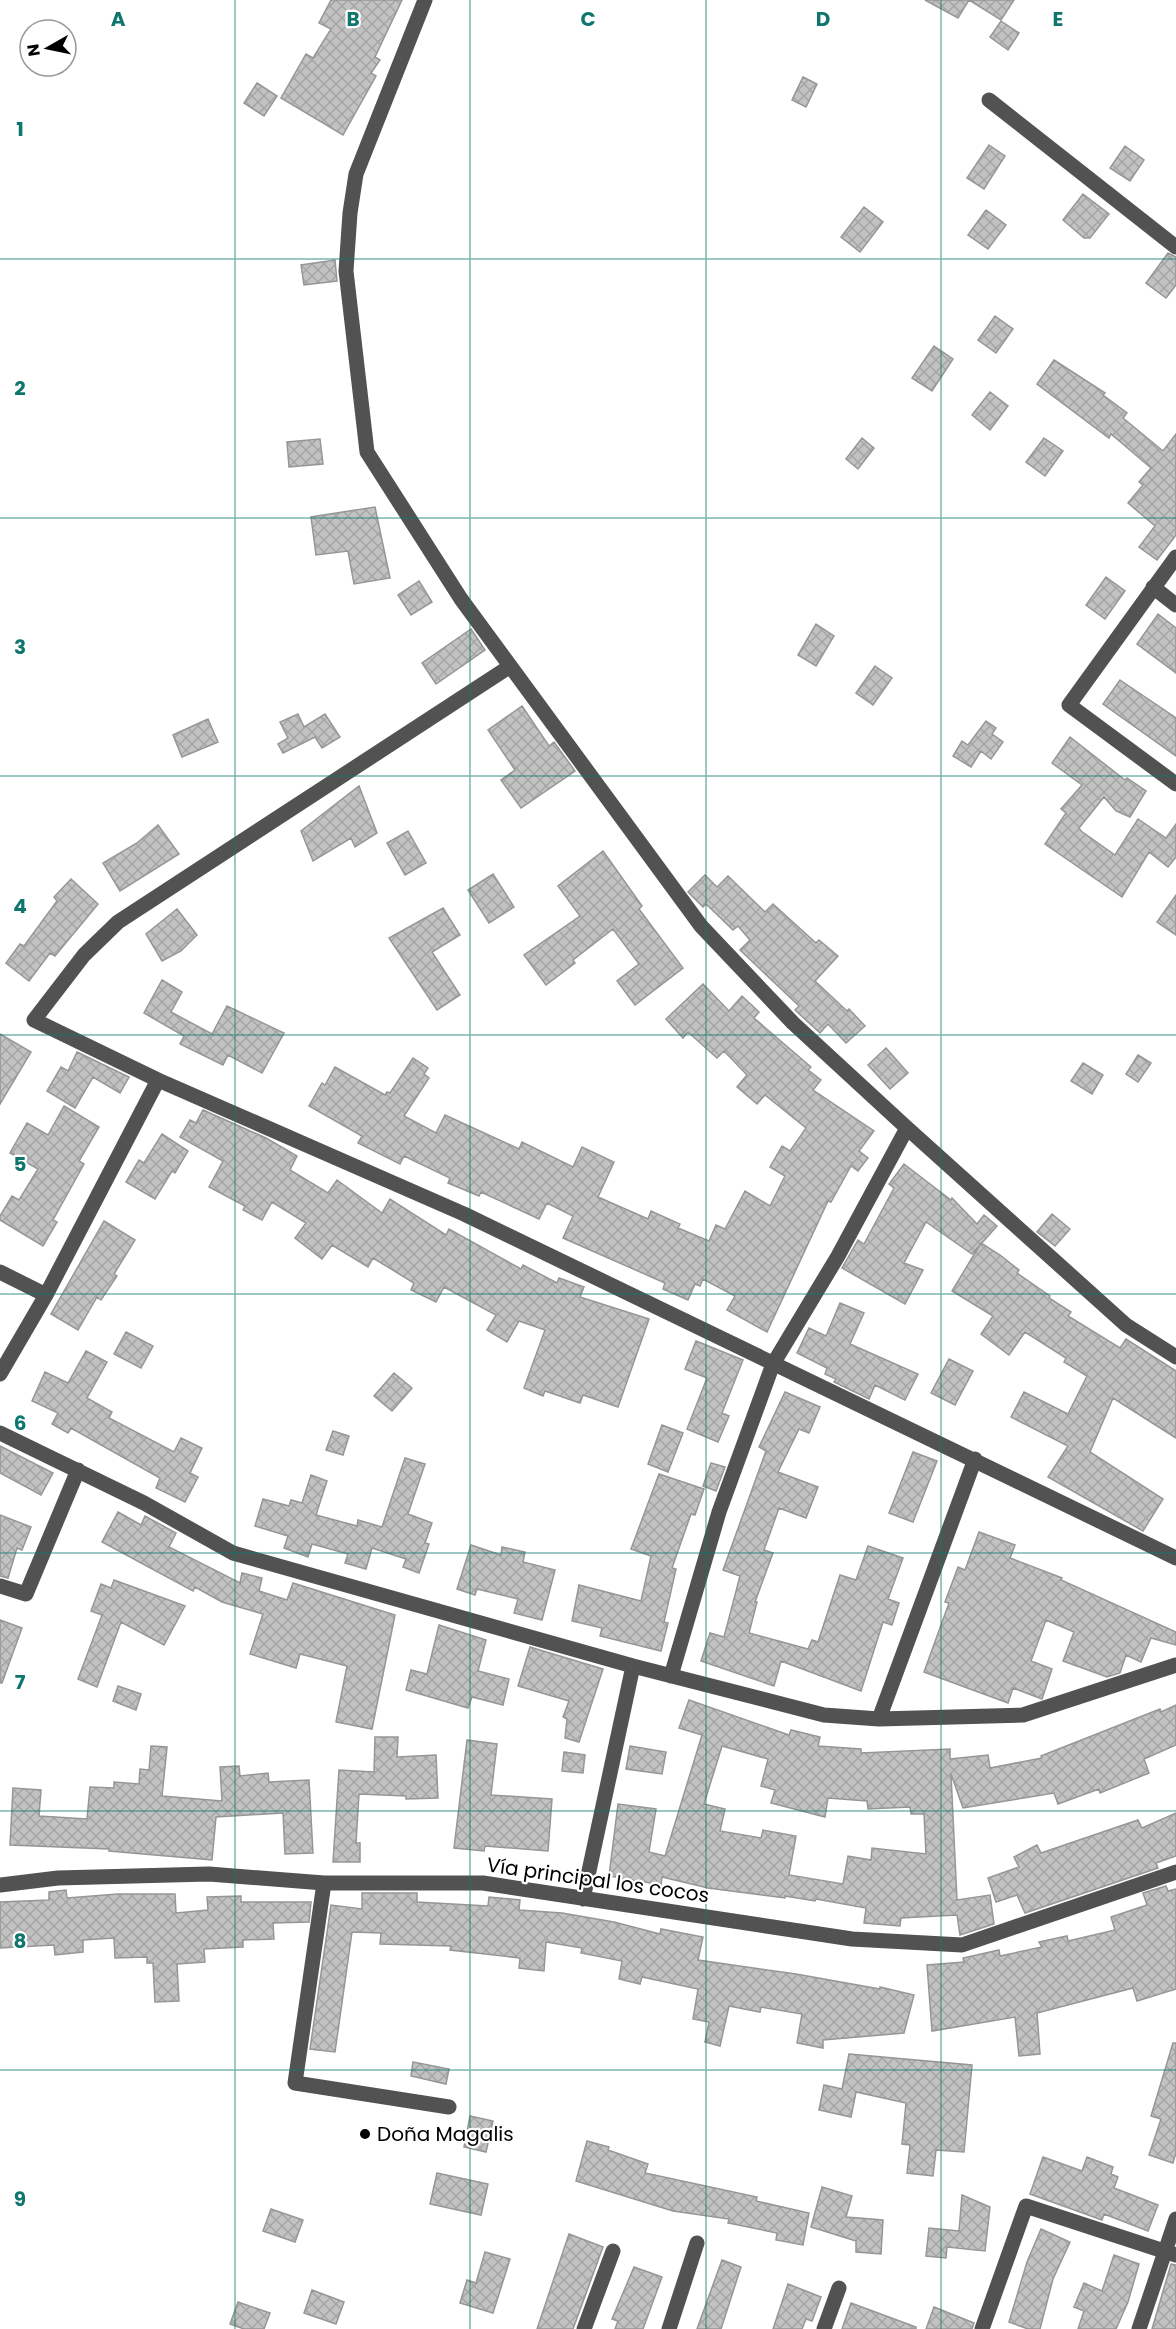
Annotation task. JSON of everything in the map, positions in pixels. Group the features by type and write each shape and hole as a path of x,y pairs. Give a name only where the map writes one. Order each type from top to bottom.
{"street":[{"path":"425,0 356,174 350,213 346,272 367,452 461,599 701,926 793,1023 907,1128 1126,1325 1176,1357"},
{"path":"989,100 1176,247"},
{"path":"1176,557 1069,705 1176,784"},
{"path":"1153,587 1176,605"},
{"path":"509,667 190,872 118,922 84,955 34,1020 158,1080 464,1214 1176,1558"},
{"path":"0,1374 46,1295 158,1080"},
{"path":"671,1676 719,1512 773,1364 838,1256 907,1128"},
{"path":"0,1272 46,1295"},
{"path":"0,1433 78,1470 233,1553 633,1666 824,1715 879,1719 1023,1715 1176,1665"},
{"path":"879,1719 975,1459"},
{"path":"0,1586 26,1594 78,1470"},
{"path":"583,1899 633,1666"},
{"name":"Vía principal los cocos","path":"0,1885 58,1878 208,1874 324,1883 483,1883 852,1939 962,1945 1176,1872"},
{"path":"324,1883 295,2083 449,2107"},
{"path":"982,2329 1026,2206 1170,2253"},
{"path":"1138,2329 1170,2253 1176,2219"},
{"path":"669,2329 697,2243"},
{"path":"584,2329 613,2251"},
{"path":"824,2329 839,2288"}],"building":[{"path":"331,0 402,0 375,57 380,60 371,73 376,76 343,135 281,98 306,54 313,58 331,29 319,23"},
{"path":"925,0 969,0 958,18"},
{"path":"969,0 1014,0 1001,20"},
{"path":"1001,21 1019,33 1008,50 990,37"},
{"path":"803,77 817,84 806,107 792,100"},
{"path":"257,83 277,96 264,116 244,103"},
{"path":"989,145 1005,156 984,189 967,178"},
{"path":"1125,146 1144,160 1130,181 1110,168"},
{"path":"1083,194 1109,214 1090,238 1084,238 1063,220"},
{"path":"864,207 883,222 860,252 841,237"},
{"path":"986,210 1006,225 988,249 968,235"},
{"path":"1168,253 1176,257 1176,285 1166,298 1146,283"},
{"path":"335,260 337,281 304,285 301,265"},
{"path":"995,316 1013,329 996,353 978,340"},
{"path":"934,346 953,359 932,391 912,378"},
{"path":"1054,360 1105,393 1103,395 1127,413 1123,418 1163,451 1176,434 1176,535 1157,560 1139,547 1155,526 1128,503 1143,485 1139,482 1151,468 1111,434 1109,438 1037,384"},
{"path":"990,392 1008,406 990,430 972,415"},
{"path":"862,438 874,448 858,469 846,459"},
{"path":"1044,438 1063,451 1045,476 1026,462"},
{"path":"320,439 323,464 289,467 287,442"},
{"path":"375,507 390,578 354,584 348,551 316,555 311,517"},
{"path":"1106,577 1125,591 1105,619 1086,605"},
{"path":"419,581 432,602 411,615 398,595"},
{"path":"1158,614 1176,628 1176,673 1137,644"},
{"path":"816,624 834,636 816,666 798,655"},
{"path":"471,629 485,650 436,684 422,663"},
{"path":"875,666 892,678 873,705 856,693"},
{"path":"1120,680 1176,718 1176,756 1103,704"},
{"path":"522,706 549,746 554,742 575,771 521,808 501,780 515,770 488,730"},
{"path":"298,714 304,727 325,714 340,737 322,748 315,737 283,753 278,744 288,738 280,722"},
{"path":"208,719 218,742 182,757 173,735"},
{"path":"986,721 996,728 992,734 1003,742 991,759 981,751 971,767 953,756 962,741 968,745"},
{"path":"1070,737 1125,780 1127,778 1146,791 1130,817 1116,811 1104,797 1079,828 1081,831 1115,855 1138,819 1166,838 1176,824 1176,857 1168,867 1149,852 1122,897 1045,844 1066,813 1061,809 1082,785 1052,763"},
{"path":"359,786 377,833 355,847 351,838 313,861 301,831"},
{"path":"158,825 179,854 120,891 103,863 137,843"},
{"path":"408,831 426,863 405,875 387,843"},
{"path":"603,851 642,906 639,909 683,968 635,1005 617,981 639,964 613,929 573,960 575,963 546,985 524,955 580,916 558,886"},
{"path":"493,874 514,907 489,923 468,890"},
{"path":"705,875 717,887 728,876 765,912 773,904 816,943 819,940 838,956 815,981 847,1011 849,1009 865,1026 846,1043 828,1024 820,1033 795,1010 799,1006 740,950 750,940 738,926 733,930 706,904 703,907 688,892"},
{"path":"71,879 98,904 55,956 50,953 29,981 6,963 20,944 24,946 57,901 54,897"},
{"path":"1176,895 1176,935 1157,922"},
{"path":"443,908 460,935 432,952 460,995 437,1010 389,938"},
{"path":"177,909 197,935 181,951 162,961 146,934"},
{"path":"162,980 182,992 171,1012 212,1034 227,1006 284,1033 262,1073 228,1055 223,1065 180,1044 184,1036 144,1013"},
{"path":"703,984 729,1011 742,996 759,1012 754,1018 811,1067 808,1070 821,1080 813,1090 874,1131 859,1151 868,1158 858,1171 851,1166 831,1202 828,1201 767,1332 727,1310 735,1296 703,1279 700,1286 695,1284 688,1300 663,1289 665,1283 563,1238 573,1216 547,1203 539,1219 481,1192 479,1196 448,1183 450,1178 404,1156 400,1164 358,1143 362,1136 309,1106 322,1083 325,1085 335,1067 385,1095 387,1092 390,1093 413,1058 428,1068 424,1074 429,1078 404,1116 436,1133 445,1115 519,1149 522,1142 573,1167 582,1147 614,1162 598,1197 648,1219 651,1211 680,1224 678,1228 709,1241 716,1225 725,1229 745,1191 770,1206 785,1176 770,1167 782,1146 790,1151 806,1128 765,1095 757,1104 737,1087 747,1075 724,1051 717,1058 688,1032 683,1038 666,1019"},
{"path":"0,1034 31,1052 0,1104"},
{"path":"886,1048 908,1073 890,1089 868,1065"},
{"path":"77,1052 129,1077 120,1093 93,1077 75,1108 47,1091 61,1067 68,1071"},
{"path":"1138,1055 1151,1063 1138,1082 1126,1074"},
{"path":"1083,1063 1103,1075 1092,1094 1071,1081"},
{"path":"64,1106 99,1127 79,1161 84,1164 53,1220 57,1222 43,1246 0,1220 0,1216 12,1196 19,1200 38,1169 10,1153 27,1123 48,1135"},
{"path":"203,1110 266,1138 297,1156 290,1170 328,1193 337,1180 382,1213 390,1199 446,1235 449,1229 521,1269 523,1265 557,1283 559,1278 584,1287 580,1297 649,1319 618,1407 583,1395 580,1403 545,1391 543,1396 524,1388 545,1330 519,1321 507,1342 487,1330 496,1315 444,1287 436,1302 411,1290 414,1283 373,1258 368,1267 332,1245 322,1259 295,1238 306,1223 272,1202 262,1220 243,1210 245,1206 209,1187 223,1161 180,1137 190,1120 196,1123"},
{"path":"162,1134 188,1151 175,1173 172,1171 155,1199 126,1182 139,1160 144,1163"},
{"path":"904,1164 951,1200 952,1198 977,1224 984,1215 997,1226 972,1254 926,1222 904,1263 923,1270 905,1304 842,1268 858,1240 864,1244 894,1188 889,1184"},
{"path":"1052,1214 1070,1229 1055,1246 1037,1232"},
{"path":"104,1221 135,1240 114,1274 117,1276 101,1300 97,1297 78,1330 51,1314"},
{"path":"981,1243 1019,1270 1017,1273 1050,1296 1049,1298 1071,1312 1068,1316 1120,1348 1126,1339 1176,1371 1176,1438 1113,1398 1090,1452 1163,1499 1143,1531 1048,1477 1068,1446 1011,1417 1024,1392 1068,1414 1087,1376 1064,1362 1066,1358 1025,1332 1009,1355 981,1334 993,1316 952,1291"},
{"path":"840,1303 864,1313 850,1344 918,1374 905,1400 875,1385 869,1399 834,1382 836,1379 825,1374 827,1368 797,1353 809,1328 826,1336"},
{"path":"126,1332 153,1346 141,1368 114,1354"},
{"path":"696,1341 743,1360 722,1413 729,1416 718,1442 687,1429 707,1378 685,1369"},
{"path":"86,1351 107,1362 87,1398 112,1412 109,1418 174,1452 181,1438 202,1448 190,1473 198,1477 185,1502 156,1488 160,1478 71,1428 68,1433 52,1424 58,1413 32,1401 45,1372 68,1383"},
{"path":"949,1359 973,1371 955,1405 931,1393"},
{"path":"394,1373 412,1388 392,1411 374,1396"},
{"path":"785,1392 820,1407 809,1433 799,1429 778,1472 818,1487 806,1518 779,1508 764,1550 773,1553 755,1602 757,1602 749,1633 808,1649 812,1640 818,1642 840,1575 856,1580 868,1546 903,1558 888,1599 899,1603 892,1625 883,1622 861,1691 781,1661 774,1686 701,1661 710,1633 724,1637 740,1576 723,1570 766,1451 759,1447"},
{"path":"662,1425 683,1433 668,1472 648,1464"},
{"path":"333,1431 349,1436 343,1455 326,1450"},
{"path":"0,1446 53,1473 41,1495 0,1473"},
{"path":"913,1452 937,1461 913,1522 889,1513"},
{"path":"405,1458 425,1464 408,1514 432,1523 425,1543 429,1544 419,1573 403,1567 406,1559 372,1548 366,1569 345,1563 348,1554 312,1544 308,1557 284,1548 288,1536 255,1526 263,1499 289,1506 291,1500 302,1503 311,1475 327,1481 316,1515 357,1526 358,1520 382,1527"},
{"path":"711,1463 725,1467 716,1491 703,1486"},
{"path":"659,1474 704,1489 695,1515 691,1514 672,1568 676,1569 664,1622 668,1623 661,1651 600,1636 602,1628 572,1621 579,1585 641,1601 651,1556 631,1549"},
{"path":"118,1512 141,1525 145,1516 176,1533 169,1547 240,1583 242,1573 262,1578 259,1591 287,1600 293,1583 395,1615 372,1729 336,1722 347,1666 300,1654 296,1668 250,1654 263,1614 222,1602 195,1587 193,1591 102,1542"},
{"path":"0,1515 31,1527 22,1550 17,1548 8,1578 0,1576"},
{"path":"979,1532 1015,1545 1010,1558 1062,1578 1061,1580 1176,1632 1176,1645 1151,1638 1141,1662 1126,1655 1120,1673 1107,1677 1063,1661 1074,1632 1046,1620 1031,1661 1052,1669 1042,1699 1013,1688 1008,1703 924,1672 949,1603 945,1602 958,1567 965,1570"},
{"path":"471,1545 501,1555 502,1547 525,1552 523,1562 555,1570 542,1620 514,1613 518,1599 477,1589 475,1595 457,1589"},
{"path":"114,1580 185,1606 164,1645 121,1622 97,1687 78,1679 102,1615 91,1611 101,1584 111,1588"},
{"path":"0,1620 22,1628 2,1683 0,1683"},
{"path":"439,1625 486,1640 478,1671 509,1679 503,1705 472,1697 468,1708 406,1690 411,1670 427,1674"},
{"path":"530,1647 603,1669 579,1742 565,1738 567,1719 563,1717 569,1701 518,1686"},
{"path":"118,1686 141,1694 136,1710 113,1701"},
{"path":"689,1700 789,1735 791,1730 820,1737 818,1746 861,1749 861,1753 950,1749 950,1759 988,1755 990,1768 1042,1758 1041,1756 1160,1709 1161,1712 1176,1705 1176,1745 1144,1759 1149,1773 1100,1793 1099,1789 1058,1804 1054,1793 963,1808 951,1774 957,1900 990,1895 994,1924 960,1935 957,1915 901,1918 900,1926 864,1923 866,1908 816,1899 815,1901 785,1896 785,1898 708,1888 662,1877 661,1885 609,1876 618,1804 656,1809 649,1852 665,1856 702,1735 679,1728","holes":["722,1746 768,1759 761,1786 775,1790 771,1803 825,1817 828,1798 867,1801 868,1809 910,1807 911,1814 924,1814 926,1854 872,1848 871,1860 848,1856 843,1884 789,1875 796,1836 763,1830 761,1838 720,1831 725,1809 704,1804"]},
{"path":"375,1737 398,1737 397,1757 436,1755 438,1798 406,1799 406,1796 359,1794 356,1843 360,1843 360,1862 333,1862 339,1770 374,1772"},
{"path":"467,1740 497,1744 491,1795 552,1799 548,1851 485,1846 484,1851 454,1848"},
{"path":"151,1746 167,1747 162,1796 222,1801 220,1767 239,1766 240,1776 268,1773 269,1782 309,1780 313,1853 285,1854 283,1813 216,1817 212,1860 109,1851 109,1849 10,1845 13,1788 41,1790 39,1816 87,1819 90,1787 114,1788 114,1782 139,1784 140,1769 149,1770"},
{"path":"630,1746 666,1752 662,1774 626,1769"},
{"path":"564,1752 585,1755 583,1773 562,1771"},
{"path":"1176,1813 1176,1856 1156,1863 1158,1868 1025,1913 1017,1895 996,1902 988,1878 1019,1867 1014,1857 1037,1845 1041,1853 1138,1820 1142,1828"},
{"path":"1166,1886 1168,1891 1176,1889 1176,1989 1137,2001 1133,1988 1037,2013 1040,2054 1019,2056 1015,2017 932,2031 927,1965 964,1962 963,1958 999,1950 1000,1956 1042,1947 1039,1942 1067,1936 1068,1941 1115,1930 1111,1917 1147,1905 1143,1893"},
{"path":"66,1890 67,1898 118,1894 175,1894 176,1913 208,1910 207,1897 241,1896 241,1902 311,1902 309,1922 273,1923 274,1939 243,1940 243,1947 204,1949 205,1962 177,1964 179,2001 155,2002 153,1963 147,1963 147,1957 115,1958 114,1938 83,1940 83,1952 55,1955 54,1945 0,1948 0,1902 49,1900 49,1892"},
{"path":"362,1893 417,1893 417,1902 488,1906 489,1897 520,1900 519,1910 562,1913 614,1922 660,1934 661,1929 703,1937 698,1960 880,1989 880,1987 914,1995 904,2033 823,2040 823,2048 797,2043 802,2014 761,2007 760,2012 729,2006 720,2046 705,2042 709,2022 693,2019 698,1989 642,1977 640,1984 619,1979 622,1961 581,1953 582,1948 546,1942 544,1971 519,1968 520,1958 450,1950 451,1946 380,1944 381,1933 352,1932 335,2052 310,2049 331,1905 362,1909"},
{"path":"1173,2043 1176,2043 1176,2153 1173,2163 1149,2155 1161,2119 1151,2116"},
{"path":"849,2054 972,2065 964,2152 936,2150 933,2176 907,2173 910,2145 902,2144 906,2103 856,2092 851,2117 819,2110 824,2085 842,2089"},
{"path":"413,2062 449,2069 446,2084 411,2076"},
{"path":"470,2116 493,2121 486,2152 464,2147"},
{"path":"587,2141 609,2147 608,2150 648,2164 645,2173 757,2197 756,2201 809,2213 803,2245 776,2240 777,2233 728,2223 729,2219 673,2211 576,2181"},
{"path":"1043,2157 1082,2171 1087,2157 1113,2167 1111,2174 1118,2177 1114,2188 1158,2205 1148,2231 1104,2214 1102,2220 1030,2194"},
{"path":"437,2173 488,2184 481,2215 430,2204"},
{"path":"822,2187 852,2196 846,2217 883,2220 881,2254 856,2252 856,2241 811,2227"},
{"path":"962,2195 990,2207 985,2251 947,2247 946,2258 926,2256 929,2228 959,2231"},
{"path":"271,2209 303,2220 295,2242 263,2231"},
{"path":"1041,2229 1070,2242 1053,2279 1040,2329 1028,2329 1009,2322 1027,2262"},
{"path":"569,2234 603,2247 573,2329 537,2329"},
{"path":"485,2252 510,2259 493,2313 460,2303 467,2280 476,2283"},
{"path":"1114,2255 1139,2264 1128,2302 1116,2329 1078,2329 1084,2311 1074,2307 1084,2283 1102,2291"},
{"path":"722,2260 741,2267 721,2329 697,2329"},
{"path":"1171,2264 1176,2265 1176,2329 1152,2329"},
{"path":"634,2267 662,2277 643,2329 615,2329 618,2321 612,2319"},
{"path":"788,2284 821,2297 812,2321 806,2319 802,2329 773,2329"},
{"path":"312,2290 344,2302 336,2324 304,2313"},
{"path":"238,2302 270,2313 264,2329 244,2329 230,2324"},
{"path":"851,2303 916,2327 916,2329 842,2329"},
{"path":"934,2307 974,2323 972,2329 926,2329"}],"place":[{"name":"Doña Magalis","path":"365,2134"}]}
